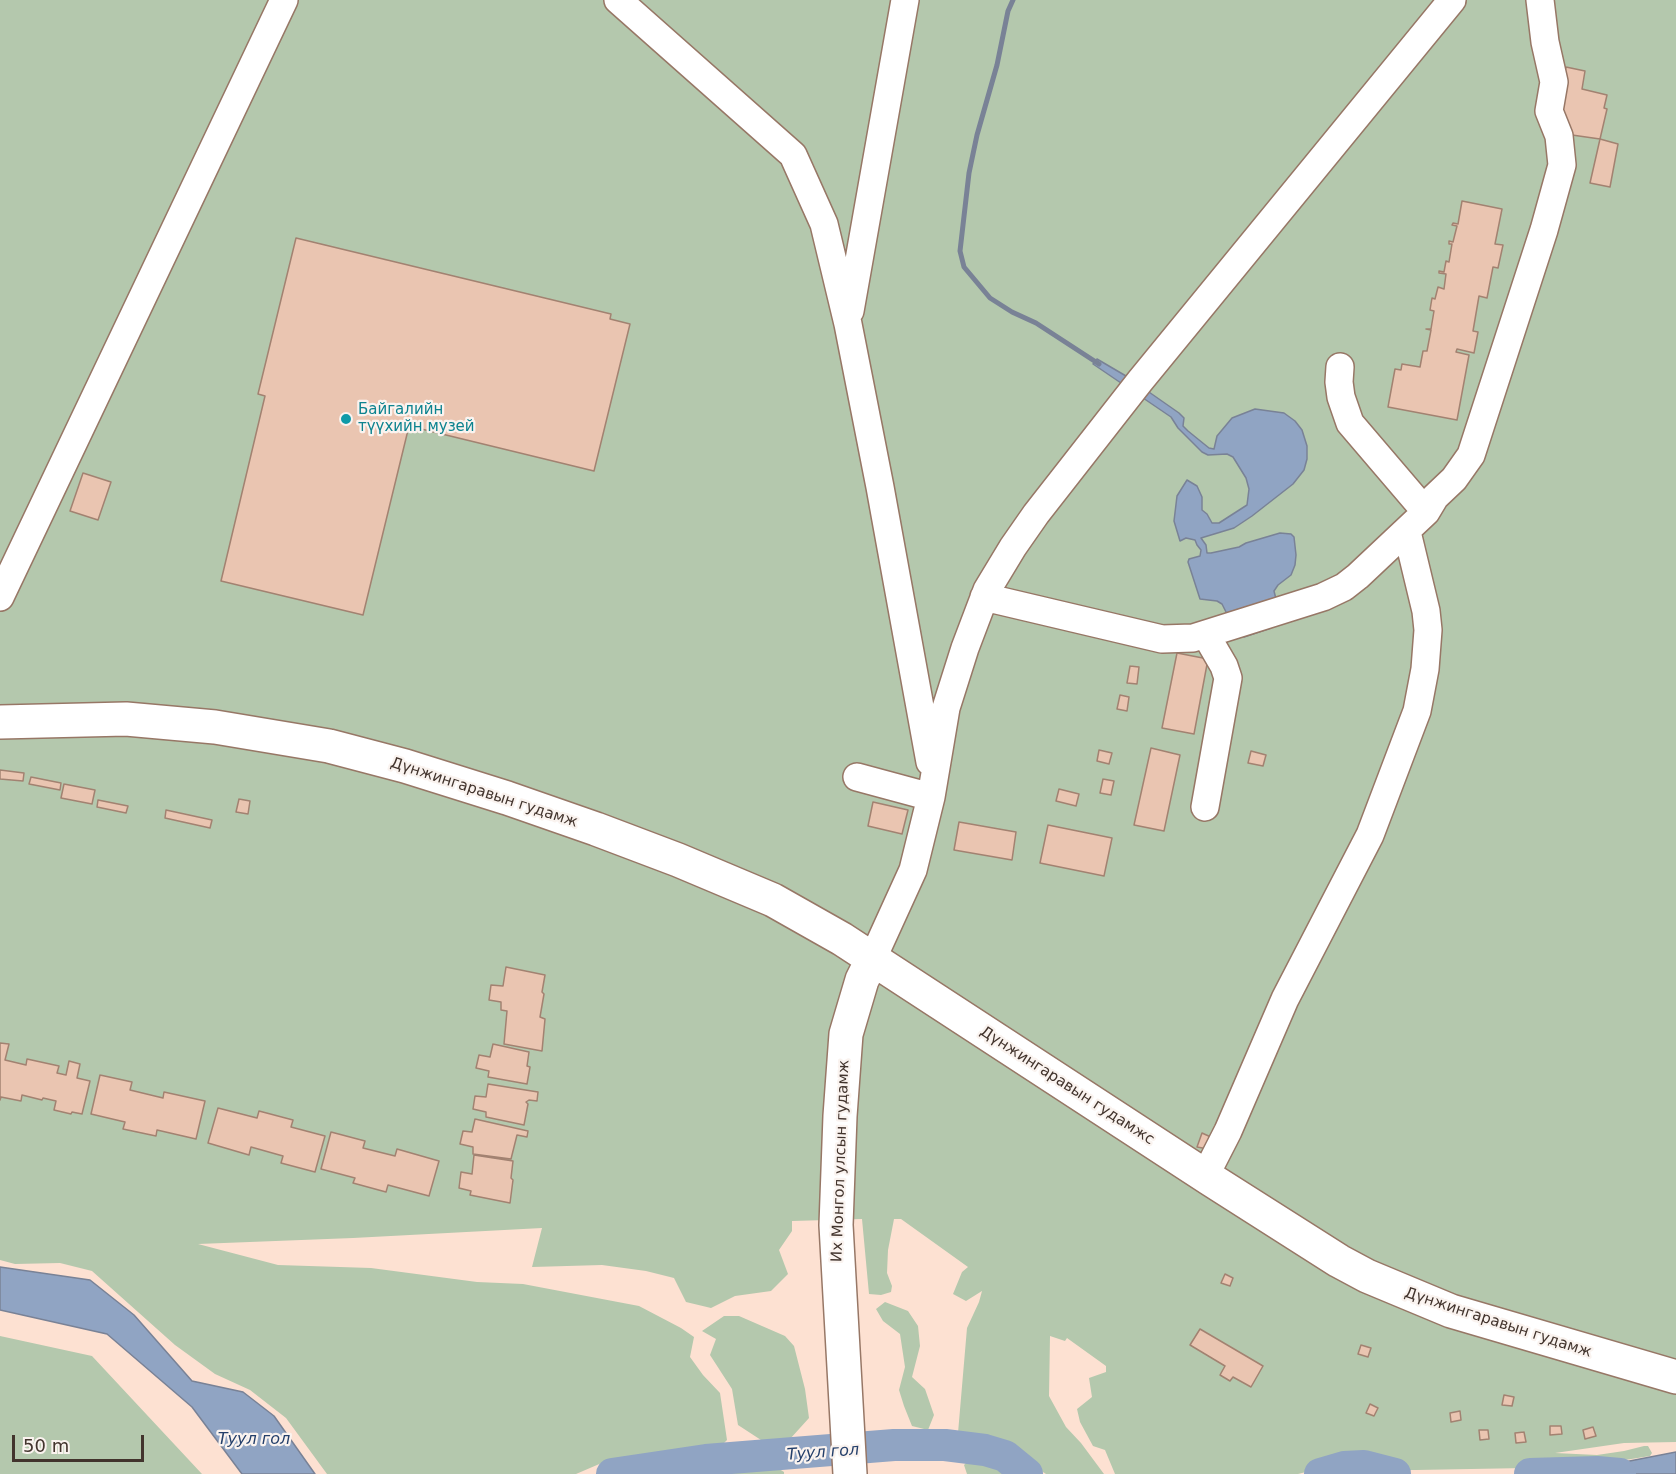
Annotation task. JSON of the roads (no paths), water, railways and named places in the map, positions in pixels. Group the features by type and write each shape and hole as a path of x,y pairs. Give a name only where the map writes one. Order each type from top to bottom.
{"main road":[{"name":"Дүнжингаравын гудамж","path":"0,722 126,719 215,727 313,743 363,754 555,814 724,879 789,909 842,939 930,997"},
{"name":"Их Монгол улсын гудамж","path":"850,1474 837,1269 836,1225 841,1104 846,1034 862,980 872,960"},
{"name":"Дүнжингаравын гудамжс","path":"930,997 1204,1176"},
{"name":"Дүнжингаравын гудамж","path":"1204,1176 1338,1261 1395,1289 1501,1327 1676,1377"}],"street":[{"path":"0,597 284,0"},
{"path":"618,0 793,155 824,224 848,324 900,588 932,790"},
{"path":"848,324 905,0"},
{"path":"872,960 913,870 932,790 946,708 964,648 984,597 1013,547 1140,381 1452,0"},
{"path":"984,597 1162,639 1185,639 1218,631 1323,597 1344,587 1407,532 1426,512 1435,497 1454,479 1471,455 1544,230 1562,165 1559,136 1549,111 1554,82 1545,42 1540,0"},
{"path":"1340,367 1340,390 1350,423 1426,512"},
{"path":"1204,1176 1228,1131 1285,999 1370,835 1417,711 1425,669 1428,630 1426,611 1407,532"},
{"path":"1205,807 1228,678 1218,631"},
{"path":"856,777 932,790"}],"water":[{"path":"1097,359 1179,413 1184,418 1183,426 1209,448 1214,449 1217,436 1232,418 1255,409 1284,413 1302,430 1307,446 1307,459 1304,470 1293,484 1234,528 1201,538 1206,545 1207,553 1211,553 1239,547 1280,533 1291,534 1294,537 1296,555 1291,575 1274,591 1276,599 1265,604 1271,628 1244,637 1237,614 1227,614 1222,604 1217,601 1200,599 1188,562 1189,559 1200,556 1201,550 1195,540 1186,538 1180,541 1174,521 1177,496 1187,480 1197,486 1202,497 1202,510 1212,523 1219,523 1247,505 1249,489 1246,478 1233,457 1227,454 1208,455 1202,452 1178,428 1171,417 1093,364"},
{"name":"Туул гол","path":"0,1267 90,1280 134,1315 192,1381 243,1392 274,1416 315,1474 242,1474 192,1407 107,1334 0,1310"},
{"path":"1676,1452 1676,1474 1609,1474 1604,1466"}],"waterway":[{"path":"1013,0 1008,11 997,65 977,135 969,173 960,251 964,267 990,298 1036,323 1099,364"},
{"name":"Туул гол","path":"612,1474 706,1460 894,1445 945,1445 985,1450 1005,1456 1027,1474"},
{"name":"Туул гол","path":"1320,1474 1344,1467 1364,1466 1395,1474"},
{"name":"Туул гол","path":"1530,1474 1597,1472 1620,1474"}],"place":[{"name":"Байгалийн түүхийн музей","path":"346,419"}]}
